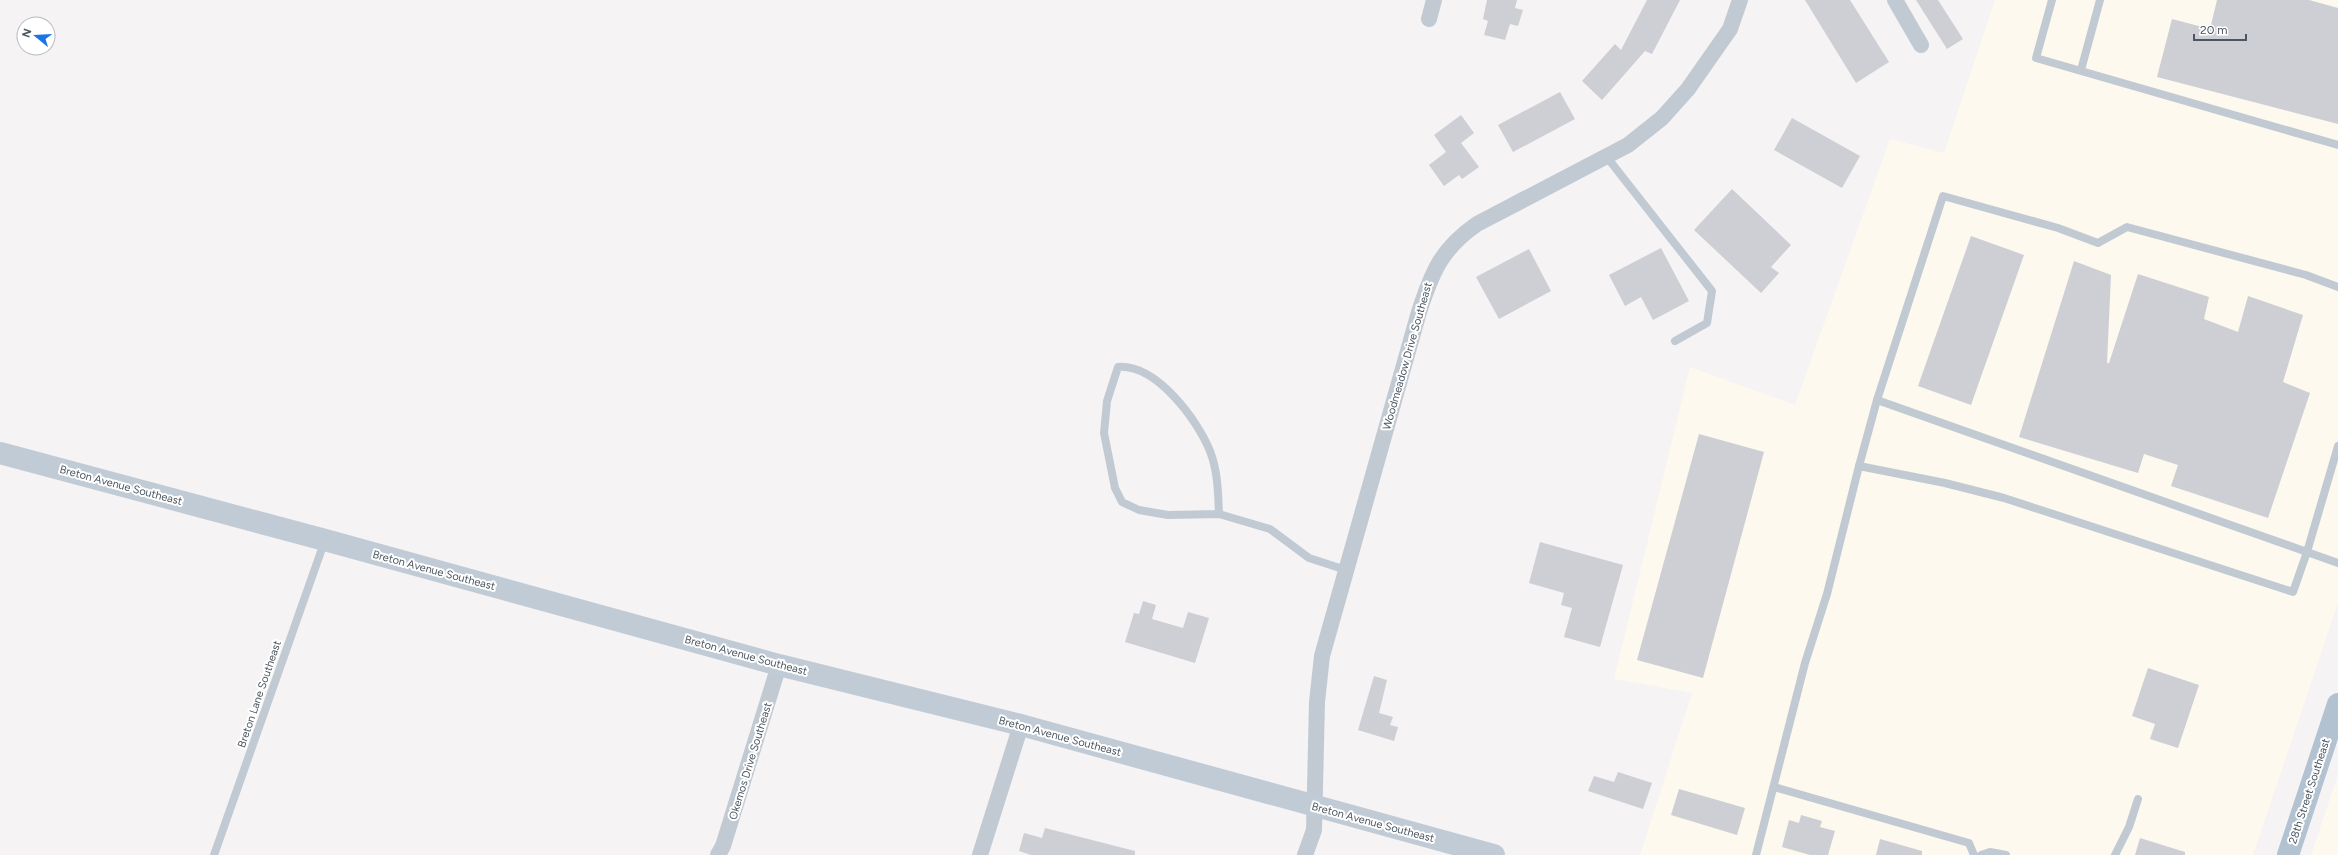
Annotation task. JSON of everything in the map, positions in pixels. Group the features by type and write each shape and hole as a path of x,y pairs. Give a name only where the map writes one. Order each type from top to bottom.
{"main road":[{"name":"Breton Avenue Southeast","path":"0,453 325,540 779,665 1022,725 1487,854"},
{"name":"28th Street Southeast","path":"2288,855 2338,704"}],"street":[{"path":"1429,19 1434,0"},
{"name":"Woodmeadow Drive Southeast","path":"1305,855 1314,830 1319,682 1322,656 1419,312 1431,276 1442,256 1459,237 1477,224 1628,145 1662,118 1688,89 1730,29 1740,0"},
{"path":"1895,0 1921,44"},
{"name":"Okemos Drive Southeast","path":"718,855 723,846 779,665"},
{"path":"980,855 1022,725"}],"lane":[{"path":"2052,0 2036,58 2338,146"},
{"path":"2081,70 2100,0"},
{"path":"1606,156 1712,291 1707,323 1675,341"},
{"path":"1756,855 1805,663 1827,594 1877,400 1943,196 2058,228 2098,243 2127,227 2306,275 2338,287"},
{"path":"1219,514 1218,481 1210,451 1197,426 1181,405 1149,375 1132,366 1118,367 1107,401 1104,433 1105,447 1110,459 1118,498 1139,510 1168,515 1219,514 1270,529 1309,558 1346,570"},
{"path":"1877,400 2338,563"},
{"path":"1859,466 1945,483 2004,498 2293,592 2338,446"},
{"name":"Breton Lane Southeast","path":"214,855 325,540"},
{"path":"1774,786 1969,842 1974,855"},
{"path":"2115,855 2129,826 2138,799"},
{"path":"1980,855 1990,852 2006,855"}],"shaded area":[{"path":"1995,0 2338,0 2338,603 2253,855 1640,855 1692,693 1614,679 1690,367 1795,405 1890,139 1944,153"},
{"path":"2338,774 2338,855 2311,855"}],"building":[{"path":"1487,0 1517,0 1515,8 1523,10 1518,26 1510,24 1505,40 1484,35 1488,21 1483,19"},
{"path":"1647,0 1680,0 1652,54 1645,51 1602,100 1582,81 1615,44 1621,50"},
{"path":"1805,0 1850,0 1889,62 1856,83"},
{"path":"1916,0 1938,0 1963,39 1947,49"},
{"path":"2217,0 2309,0 2338,8 2338,124 2157,77 2172,19 2210,29"},
{"path":"1560,92 1575,119 1513,152 1498,125"},
{"path":"1461,115 1474,133 1461,143 1479,167 1462,179 1459,175 1444,186 1429,165 1446,152 1434,135"},
{"path":"1792,118 1860,156 1842,188 1774,150"},
{"path":"1732,189 1791,245 1771,267 1779,273 1761,293 1694,230"},
{"path":"1971,236 2024,255 1971,405 1918,386"},
{"path":"1661,248 1689,301 1653,320 1641,297 1625,306 1609,275"},
{"path":"1529,249 1551,291 1499,319 1476,277"},
{"path":"2074,261 2111,275 2107,363 2109,363 2138,274 2209,297 2204,319 2238,332 2248,296 2303,315 2283,382 2310,393 2268,518 2171,486 2178,465 2144,454 2138,473 2019,437"},
{"path":"1699,434 1764,452 1703,678 1637,660"},
{"path":"1540,542 1623,565 1600,647 1564,637 1572,608 1561,605 1564,593 1529,583"},
{"path":"1143,601 1156,605 1152,619 1183,628 1188,612 1209,618 1195,663 1125,642 1134,613 1139,614"},
{"path":"2148,668 2199,685 2178,748 2150,739 2155,724 2132,716"},
{"path":"1374,676 1387,680 1379,713 1393,717 1390,725 1398,727 1394,741 1358,730"},
{"path":"1618,772 1652,783 1643,809 1588,791 1594,776 1614,782"},
{"path":"1679,789 1745,808 1737,835 1671,815"},
{"path":"1801,815 1822,821 1820,827 1835,831 1828,855 1810,855 1782,847 1789,820 1799,823"},
{"path":"1045,828 1135,851 1135,855 1031,855 1019,851 1024,833 1042,838"},
{"path":"2140,838 2185,852 2185,855 2135,855"},
{"path":"1880,839 1922,851 1922,855 1876,855"}]}
